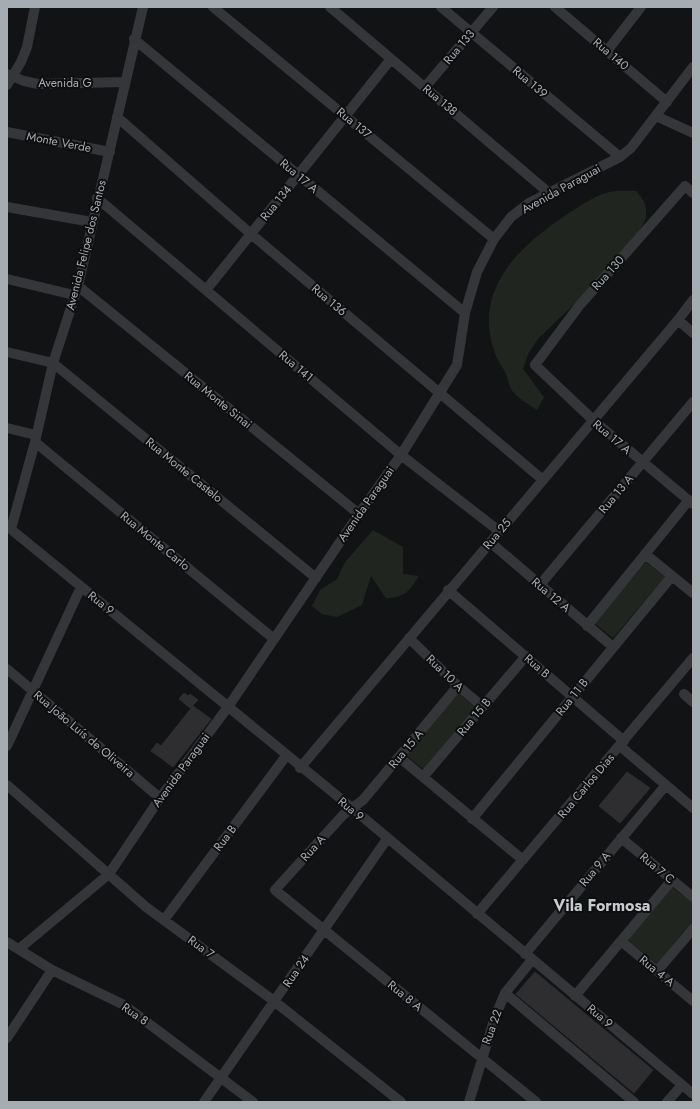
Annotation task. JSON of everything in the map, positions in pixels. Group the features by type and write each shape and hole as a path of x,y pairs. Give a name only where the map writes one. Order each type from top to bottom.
{"street":[{"path":"9,79 21,62 27,47 35,7"},
{"name":"Avenida Felipe dos Santos","path":"9,528 35,439 53,363 76,290 97,198 110,152 134,39 143,7"},
{"name":"Rua 137","path":"213,7 494,239"},
{"name":"Rua 138","path":"330,7 549,193"},
{"name":"Rua 139","path":"440,7 620,157"},
{"name":"Rua 133","path":"425,87 493,7"},
{"name":"Rua 140","path":"555,7 667,102"},
{"path":"607,51 642,7"},
{"name":"Rua 17 A","path":"134,39 465,313"},
{"name":"Rua 134","path":"206,290 391,59"},
{"name":"Avenida Paraguai","path":"19,949 110,874 160,798 228,707 359,514 401,455 457,365 465,313 477,272 494,239 511,217 529,203 620,157 630,148 656,116 693,67"},
{"name":"Avenida G","path":"9,79 38,84 125,82"},
{"path":"656,116 693,133"},
{"name":"Rua 136","path":"117,117 251,234 543,480"},
{"name":"Monte Verde","path":"7,132 110,152"},
{"name":"Rua 130","path":"535,365 579,306 689,189"},
{"name":"Rua 141","path":"97,198 401,455 499,531"},
{"path":"7,206 92,222"},
{"path":"7,279 76,290"},
{"name":"Rua Monte Sinai","path":"76,290 359,514"},
{"name":"Rua 25","path":"300,768 448,590 678,320 693,300"},
{"path":"678,320 693,333"},
{"path":"7,352 53,363"},
{"name":"Rua Monte Castelo","path":"53,363 316,578"},
{"name":"Rua 17 A","path":"535,365 593,420 691,502"},
{"name":"Rua 13 A","path":"539,586 693,402"},
{"name":"Rua Monte Carlo","path":"7,428 35,439 274,639"},
{"path":"587,626 645,554 691,502"},
{"name":"Rua 9","path":"9,528 228,707 300,768 352,808 693,1095"},
{"name":"Rua 12 A","path":"490,542 539,586 613,647"},
{"path":"645,554 693,593"},
{"name":"Rua 11 B","path":"472,819 672,576"},
{"path":"7,746 10,733 33,691 81,588"},
{"name":"Rua B","path":"448,590 573,696 622,744 693,808"},
{"name":"Rua 10 A","path":"409,638 458,686 483,707"},
{"name":"Rua 15 B","path":"423,777 526,656"},
{"name":"Rua Carlos Dias","path":"477,914 693,658"},
{"name":"Rua João Luís de Oliveira","path":"7,669 160,798"},
{"name":"Rua 15 A","path":"352,808 363,800 458,686"},
{"path":"684,694 693,702"},
{"name":"Rua B","path":"164,920 286,756"},
{"path":"399,758 523,860"},
{"name":"Rua 9 A","path":"529,957 621,838 666,784"},
{"name":"Rua 7","path":"7,785 146,907 274,1001 401,1102"},
{"name":"Rua A","path":"275,890 343,815 352,808"},
{"name":"Rua 7 C","path":"621,838 693,897"},
{"name":"Rua 24","path":"204,1102 387,839"},
{"path":"576,996 672,880"},
{"name":"Rua 8 A","path":"275,890 536,1102"},
{"path":"657,971 693,929"},
{"name":"Rua 4 A","path":"621,941 693,1001"},
{"name":"Rua 8","path":"7,942 52,970 124,1005 222,1077 253,1102"},
{"name":"Rua 22","path":"469,1102 482,1058 505,993 529,957"},
{"path":"7,1038 52,970"},
{"path":"505,993 634,1102"},
{"path":"667,1102 682,1085"},
{"path":"688,1102 693,1095"}],"shaded area":[{"path":"617,191 636,191 643,199 646,208 646,215 642,227 617,260 538,339 528,354 523,369 544,397 537,410 513,392 495,353 490,333 489,314 493,296 500,279 523,249 537,236 572,211 593,198 606,193"},
{"path":"373,530 403,547 403,574 419,576 406,593 386,598 371,576 362,605 337,617 322,614 312,606 320,590 337,579 345,562"},
{"path":"646,562 665,577 613,638 594,623"},
{"path":"458,693 476,708 424,770 406,755"},
{"path":"672,887 682,895 685,894 693,899 693,926 686,932 684,931 657,964 628,940"}],"building":[{"path":"184,693 188,696 190,694 198,700 190,708 179,699"},
{"path":"193,706 211,719 173,767 151,751 157,743 161,746"},
{"path":"627,772 650,788 620,823 599,806"},
{"path":"535,972 653,1070 634,1093 516,994"}],"district":[{"name":"Vila Formosa","path":"602,905"}]}
